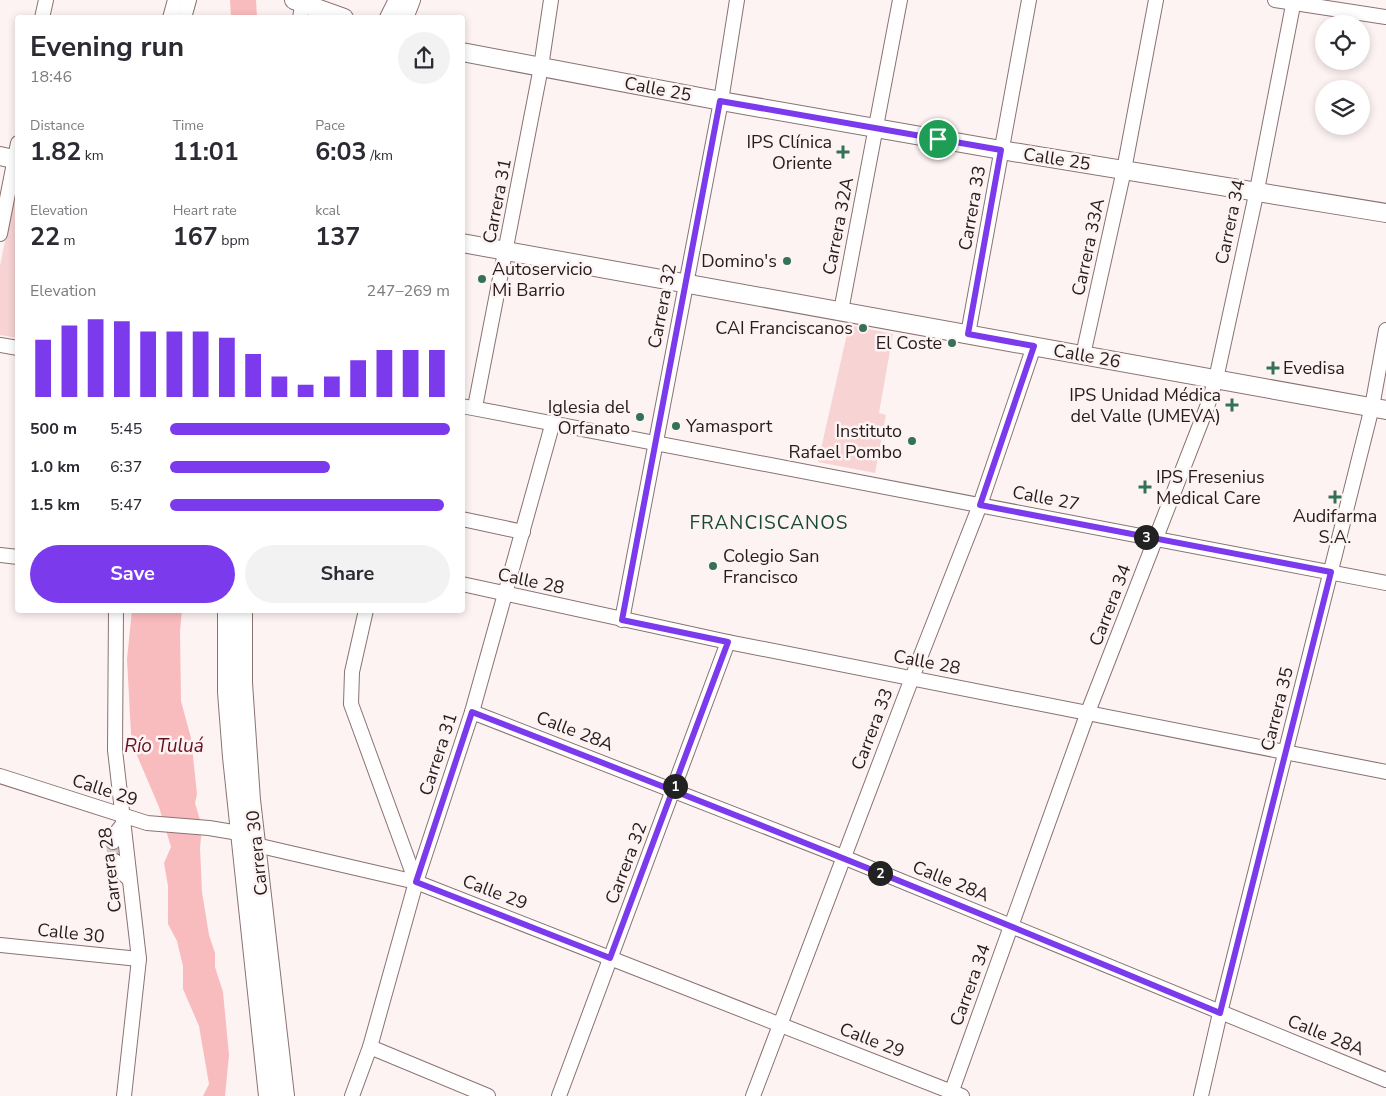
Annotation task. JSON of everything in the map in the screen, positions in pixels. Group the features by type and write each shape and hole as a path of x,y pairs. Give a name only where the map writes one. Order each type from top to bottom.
{"main road":[{"path":"390,15 398,0"},
{"path":"405,15 411,0"},
{"path":"300,5 334,15"},
{"name":"Calle 25","path":"465,53 720,101 1001,150 1257,190 1386,213"},
{"name":"Calle 26","path":"465,244 1379,409"},
{"name":"Carrera 30","path":"227,613 229,724 268,1096"},
{"name":"Carrera 30","path":"243,613 243,683 256,845 285,1096"}],"street":[{"path":"43,15 46,0"},
{"path":"171,15 175,0"},
{"path":"185,15 189,0"},
{"name":"Carrera 31","path":"469,407 506,251 541,67 551,0"},
{"name":"Carrera 32","path":"622,620 720,101 737,0"},
{"name":"Carrera 32A","path":"841,311 900,0"},
{"name":"Carrera 33","path":"968,334 1029,0"},
{"name":"Carrera 33A","path":"1083,355 1124,170 1156,0"},
{"path":"1275,0 1293,1 1386,16"},
{"name":"Carrera 34","path":"955,1095 1011,926 1088,712 1216,379 1257,190 1293,1"},
{"path":"0,234 12,154"},
{"name":"Carrera 35","path":"1201,1096 1220,1013 1331,572 1379,409 1386,330"},
{"path":"0,345 15,348"},
{"name":"Carrera 33","path":"752,1096 781,1025 843,857 980,505 1034,346"},
{"name":"Calle 27","path":"469,407 1386,583"},
{"name":"Carrera 31","path":"352,1096 370,1047 416,882 472,712 553,422"},
{"path":"465,520 523,532"},
{"path":"0,555 15,557"},
{"name":"Calle 28","path":"465,585 728,642 1386,772"},
{"name":"Carrera 28","path":"116,613 114,730 139,959 124,1096"},
{"path":"365,613 352,672 352,704 416,882"},
{"name":"Carrera 32","path":"559,1096 728,642"},
{"name":"Calle 28A","path":"472,712 843,857 1386,1080"},
{"name":"Calle 29","path":"0,776 123,820 147,824 209,828 239,833 256,845 416,882 955,1095"},
{"path":"113,842 123,820"},
{"path":"115,860 118,869 130,879"},
{"name":"Calle 30","path":"0,945 139,959"},
{"path":"370,1047 488,1096"}],"shaded area":[{"path":"15,192 15,338 0,335 0,266"},
{"path":"849,325 893,334 879,413 886,415 875,473 818,462"}],"water":[{"path":"230,0 256,0 257,15 231,15"},
{"name":"Río Tuluá","path":"132,613 182,613 180,631 181,701 191,738 197,794 195,803 202,827 200,848 202,892 209,935 215,953 215,967 223,992 229,1055 225,1096 203,1096 209,1084 199,1026 183,989 183,966 177,941 168,924 168,886 164,863 171,847 159,807 136,753 131,734 127,659"}],"tunnel":[{"path":"113,842 115,861"}],"place":[{"name":"IPS Clínica Oriente","path":"843,152"},
{"name":"Domino's","path":"787,261"},
{"name":"Autoservicio Mi Barrio","path":"482,279"},
{"name":"CAI Franciscanos","path":"863,328"},
{"name":"El Coste","path":"952,343"},
{"name":"Evedisa","path":"1273,368"},
{"name":"IPS Unidad Médica del Valle (UMEVA)","path":"1232,405"},
{"name":"Iglesia del Orfanato","path":"640,417"},
{"name":"Yamasport","path":"676,426"},
{"name":"Instituto Rafael Pombo","path":"912,441"},
{"name":"IPS Fresenius Medical Care","path":"1145,487"},
{"name":"Audifarma S.A.","path":"1335,497"},
{"name":"Colegio San Francisco","path":"713,566"}],"district":[{"name":"FRANCISCANOS","path":"769,522"}],"route":[{"path":"938,139 720,101 622,620 728,642 674,790 610,958 416,882 472,712 674,790 843,857 1220,1013 1331,572 980,505 1034,346 968,334 1001,150 938,139"}]}
